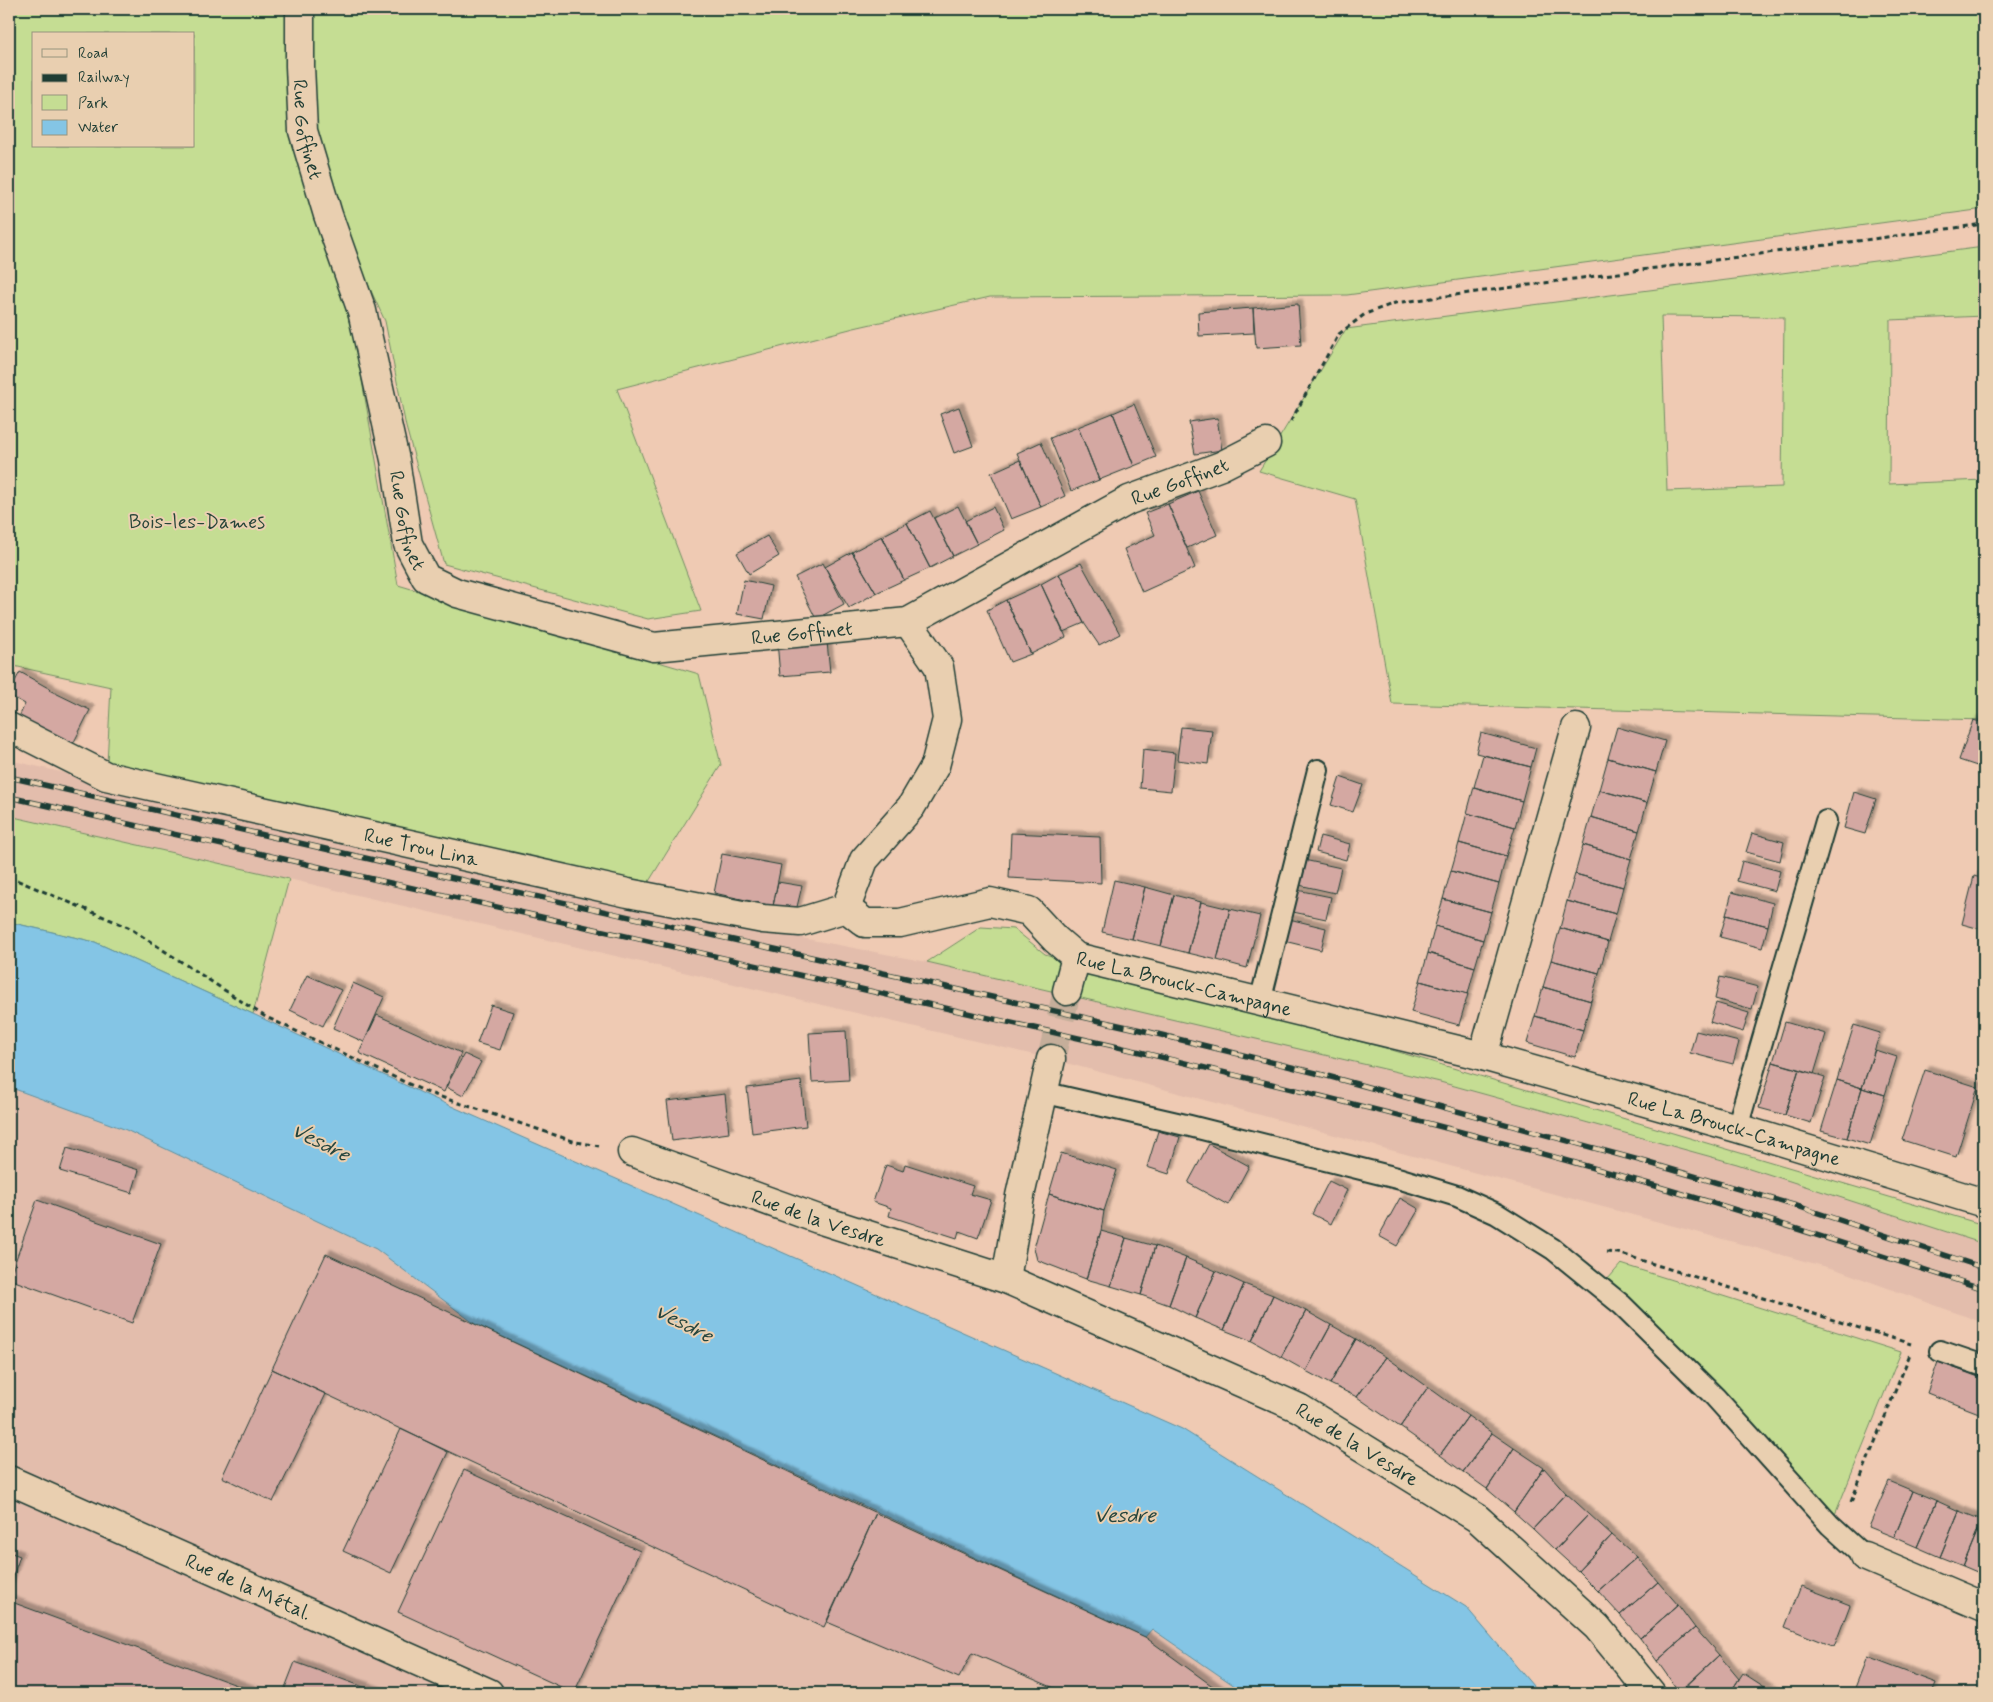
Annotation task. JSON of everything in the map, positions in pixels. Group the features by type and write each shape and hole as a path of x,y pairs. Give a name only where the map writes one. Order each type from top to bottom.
{"street":[{"name":"Rue Goffinet","path":"300,9 303,131 328,215 362,311 395,460 408,544 426,578 457,593 654,647 908,622 1128,500 1221,466 1266,442"},
{"path":"846,908 864,860 911,807 935,766 947,719 939,667 908,622"},
{"name":"Rue Trou Lina","path":"9,727 106,776 628,893 763,919 800,922 846,908"},
{"path":"1483,1056 1576,728"},
{"name":"Rue La Brouck-Campagne","path":"846,908 865,923 900,923 990,902 1029,911 1055,939 1076,957 1483,1056 1736,1128 1984,1203"},
{"path":"1067,991 1076,957"},
{"path":"1006,1279 1020,1196 1051,1058"},
{"name":"Rue de la Vesdre","path":"632,1152 818,1219 1006,1279 1299,1408 1477,1518 1597,1627 1650,1693"},
{"name":"Rue de la Métal.","path":"9,1480 489,1693"},
{"path":"1864,1556 1984,1607"}],"lane":[{"path":"1260,1002 1318,770"},
{"path":"1736,1128 1826,821"},
{"path":"1042,1092 1332,1161 1457,1196 1498,1214 1553,1249 1622,1305 1715,1396 1830,1525 1864,1556"},
{"path":"1940,1351 1984,1366"}],"path":[{"path":"1266,442 1290,422 1339,334 1365,314 1395,303 1984,224"},
{"path":"9,877 128,927 264,1016 426,1092 576,1142 632,1152"},
{"path":"1553,1249 1618,1253 1914,1345 1940,1351"},
{"path":"1830,1525 1849,1508 1914,1345"}],"shaded area":[{"path":"9,760 661,911 927,962 1083,997 1440,1082 1737,1164 1984,1244 1984,1323 1838,1270 1051,1059 289,879 9,816"},
{"path":"9,1087 124,1129 376,1249 475,1324 1145,1637 1152,1629 1245,1693 9,1693"}],"green space":[{"name":"Bois-les-Dames","path":"9,9 1984,9 1984,209 1347,295 990,297 854,328 617,389 701,611 648,619 444,564 406,427 385,321 300,138 356,347 398,585 699,674 721,765 643,891 106,783 111,687 9,665"},
{"path":"1984,247 1984,316 1890,320 1889,484 1984,480 1984,720 1392,704 1355,499 1259,471 1346,329","holes":["1661,316 1784,317 1782,487 1667,491"]},
{"path":"9,816 289,879 253,1014 95,942 9,922"},
{"path":"981,927 1014,929 1045,954 1247,1013 1385,1048 1984,1225 1984,1244 1737,1164 1440,1082 927,962"},
{"path":"1621,1264 1901,1352 1834,1517 1660,1328 1608,1279"}],"water":[{"name":"Vesdre","path":"9,922 95,942 424,1094 1182,1429 1466,1607 1539,1693 1245,1693 1152,1629 1145,1637 475,1324 376,1249 124,1129 9,1087"}],"building":[{"path":"1298,304 1301,345 1256,348 1253,308"},
{"path":"1253,308 1254,333 1199,336 1198,312"},
{"path":"1134,404 1156,457 1134,466 1113,413"},
{"path":"959,407 973,446 954,453 940,414"},
{"path":"1113,413 1134,466 1099,480 1078,427"},
{"path":"1217,418 1222,450 1195,454 1189,422"},
{"path":"1078,427 1099,480 1071,491 1050,438"},
{"path":"1041,442 1065,496 1041,507 1017,453"},
{"path":"1020,460 1041,507 1011,519 991,473"},
{"path":"1198,491 1217,535 1187,548 1168,504"},
{"path":"1168,504 1195,568 1142,592 1124,549 1155,535 1145,513"},
{"path":"958,506 977,544 953,556 934,518"},
{"path":"993,507 1004,530 977,544 965,521"},
{"path":"930,511 953,556 930,568 907,523"},
{"path":"907,523 930,568 904,580 882,536"},
{"path":"767,536 779,556 749,574 737,553"},
{"path":"882,536 904,580 876,593 852,552"},
{"path":"852,552 876,593 849,608 825,567"},
{"path":"823,563 844,604 816,619 795,577"},
{"path":"1081,563 1120,634 1099,645 1084,623 1059,574"},
{"path":"1059,574 1084,623 1063,632 1041,584"},
{"path":"744,580 771,586 764,619 737,614"},
{"path":"1041,584 1066,637 1031,654 1006,600"},
{"path":"1006,600 1031,654 1010,662 987,610"},
{"path":"777,641 827,642 830,672 780,676"},
{"path":"20,672 49,690 90,710 73,744 19,717 25,704 9,695 9,692"},
{"path":"1973,720 1984,723 1983,768 1959,760"},
{"path":"1181,727 1212,730 1208,764 1177,760"},
{"path":"1617,727 1665,741 1656,772 1608,758"},
{"path":"1481,733 1536,748 1531,767 1476,753"},
{"path":"1143,749 1175,753 1171,791 1140,788"},
{"path":"1483,755 1531,767 1522,801 1474,787"},
{"path":"1608,758 1656,772 1647,803 1599,790"},
{"path":"1340,777 1363,785 1353,812 1331,805"},
{"path":"1474,787 1522,801 1515,827 1467,813"},
{"path":"1599,790 1647,803 1639,831 1591,817"},
{"path":"1854,792 1876,799 1865,834 1844,828"},
{"path":"1467,813 1515,827 1506,856 1459,843"},
{"path":"1591,817 1639,831 1631,859 1583,845"},
{"path":"1011,833 1100,837 1101,883 1009,878"},
{"path":"1752,833 1784,842 1780,861 1746,852"},
{"path":"1320,836 1350,844 1346,860 1316,852"},
{"path":"1459,843 1506,856 1499,884 1451,871"},
{"path":"1583,845 1631,859 1623,887 1575,874"},
{"path":"722,854 781,865 773,906 714,893"},
{"path":"1304,860 1341,868 1335,893 1299,885"},
{"path":"1742,861 1780,871 1775,891 1737,881"},
{"path":"1451,871 1499,884 1491,912 1443,899"},
{"path":"1575,874 1623,887 1616,914 1567,901"},
{"path":"1974,876 1984,879 1984,930 1962,924"},
{"path":"1114,880 1145,887 1132,939 1102,932"},
{"path":"778,882 802,886 796,911 773,906"},
{"path":"1145,887 1174,895 1161,946 1132,939"},
{"path":"1297,890 1331,897 1326,919 1293,912"},
{"path":"1732,892 1773,903 1768,926 1726,915"},
{"path":"1174,895 1201,902 1188,953 1161,946"},
{"path":"1443,899 1491,912 1483,940 1435,926"},
{"path":"1567,901 1616,914 1608,942 1560,928"},
{"path":"1201,902 1230,909 1217,960 1188,953"},
{"path":"1230,909 1260,916 1247,968 1217,960"},
{"path":"1726,915 1768,926 1762,948 1720,937"},
{"path":"1289,919 1326,928 1321,950 1284,941"},
{"path":"1435,926 1483,940 1475,967 1428,953"},
{"path":"1560,928 1608,942 1599,973 1551,960"},
{"path":"1428,953 1475,967 1468,994 1420,981"},
{"path":"1551,960 1599,973 1591,1001 1543,987"},
{"path":"307,975 341,990 323,1026 290,1010"},
{"path":"1720,977 1758,987 1752,1009 1715,999"},
{"path":"1420,981 1468,994 1459,1025 1411,1012"},
{"path":"353,983 384,997 364,1042 333,1028"},
{"path":"1543,987 1591,1001 1583,1030 1535,1016"},
{"path":"1716,1003 1749,1013 1743,1032 1710,1022"},
{"path":"491,1005 513,1012 500,1050 477,1043"},
{"path":"377,1015 461,1053 444,1092 359,1053"},
{"path":"1535,1016 1583,1030 1575,1057 1527,1043"},
{"path":"1785,1022 1826,1034 1814,1074 1773,1062"},
{"path":"1854,1025 1880,1033 1862,1088 1837,1080"},
{"path":"846,1031 849,1080 812,1082 809,1033"},
{"path":"1696,1031 1739,1042 1733,1064 1690,1053"},
{"path":"1875,1050 1897,1057 1885,1095 1862,1088"},
{"path":"464,1054 481,1062 463,1096 446,1087"},
{"path":"1773,1062 1799,1069 1785,1115 1759,1108"},
{"path":"1799,1069 1825,1077 1811,1123 1785,1115"},
{"path":"1925,1070 1978,1087 1956,1157 1902,1140"},
{"path":"1837,1080 1862,1088 1847,1138 1821,1131"},
{"path":"801,1081 806,1126 752,1133 747,1088"},
{"path":"1862,1088 1885,1095 1870,1145 1847,1138"},
{"path":"725,1094 729,1133 672,1141 667,1101"},
{"path":"1158,1131 1180,1137 1169,1174 1147,1167"},
{"path":"1209,1144 1249,1166 1228,1205 1188,1183"},
{"path":"67,1148 139,1170 132,1193 60,1171"},
{"path":"1061,1153 1117,1170 1104,1211 1049,1194"},
{"path":"905,1164 973,1186 970,1194 991,1200 978,1238 959,1231 957,1238 889,1216 891,1208 873,1202 886,1165 903,1171"},
{"path":"1329,1181 1347,1190 1331,1224 1312,1214"},
{"path":"1049,1194 1104,1211 1101,1231 1086,1279 1037,1260 1034,1248"},
{"path":"1400,1198 1419,1209 1397,1246 1379,1236"},
{"path":"37,1200 161,1244 132,1323 9,1279"},
{"path":"1101,1231 1126,1238 1111,1286 1086,1279"},
{"path":"1126,1238 1155,1246 1141,1295 1111,1286"},
{"path":"1155,1246 1186,1258 1169,1305 1141,1295"},
{"path":"326,1254 876,1513 824,1627 272,1369"},
{"path":"1186,1258 1216,1271 1195,1318 1169,1305"},
{"path":"1216,1271 1244,1284 1224,1330 1195,1318"},
{"path":"1244,1284 1273,1295 1252,1341 1224,1330"},
{"path":"1273,1295 1306,1311 1281,1357 1252,1341"},
{"path":"1306,1311 1331,1325 1306,1371 1281,1357"},
{"path":"1331,1325 1356,1339 1330,1384 1306,1371"},
{"path":"1356,1339 1386,1357 1357,1397 1330,1384"},
{"path":"1386,1357 1428,1387 1400,1427 1357,1397"},
{"path":"1938,1362 1984,1379 1984,1415 1927,1393"},
{"path":"272,1369 326,1394 273,1502 222,1477"},
{"path":"1428,1387 1468,1416 1440,1455 1400,1427"},
{"path":"1468,1416 1492,1433 1463,1472 1440,1455"},
{"path":"401,1429 448,1452 391,1573 343,1551"},
{"path":"1492,1433 1514,1448 1487,1489 1463,1472"},
{"path":"1514,1448 1544,1468 1514,1512 1487,1489"},
{"path":"1544,1468 1566,1493 1533,1529 1514,1512"},
{"path":"464,1470 640,1551 574,1693 398,1612"},
{"path":"1889,1481 1913,1491 1894,1537 1869,1527"},
{"path":"1913,1491 1937,1501 1917,1547 1894,1537"},
{"path":"1566,1493 1589,1514 1555,1550 1533,1529"},
{"path":"1937,1501 1959,1511 1940,1557 1917,1547"},
{"path":"1959,1511 1982,1520 1963,1566 1940,1557"},
{"path":"876,1513 1145,1637 1222,1693 1066,1693 972,1653 959,1678 827,1622"},
{"path":"1589,1514 1612,1535 1578,1571 1555,1550"},
{"path":"1982,1520 1984,1521 1984,1575 1963,1566"},
{"path":"1612,1535 1637,1557 1598,1591 1578,1571"},
{"path":"9,1552 20,1556 9,1588"},
{"path":"1637,1557 1658,1582 1620,1615 1598,1591"},
{"path":"1658,1582 1678,1605 1640,1638 1620,1615"},
{"path":"1801,1586 1850,1605 1834,1647 1785,1627"},
{"path":"9,1601 258,1693 9,1693"},
{"path":"1678,1605 1695,1628 1657,1661 1640,1638"},
{"path":"1695,1628 1719,1655 1679,1692 1657,1661"},
{"path":"1719,1655 1739,1679 1730,1693 1679,1693"},
{"path":"1867,1657 1936,1683 1932,1693 1853,1693"},
{"path":"295,1662 380,1693 283,1693"},
{"path":"1743,1673 1774,1693 1730,1693"}],"tunnel":[{"path":"1051,1059 1067,991"}],"railway":[{"path":"9,777 440,875 1141,1030 1316,1073 1646,1162 1800,1207 1984,1268"},
{"path":"9,797 1136,1051 1326,1098 1453,1130 1642,1182 1984,1289"}]}
